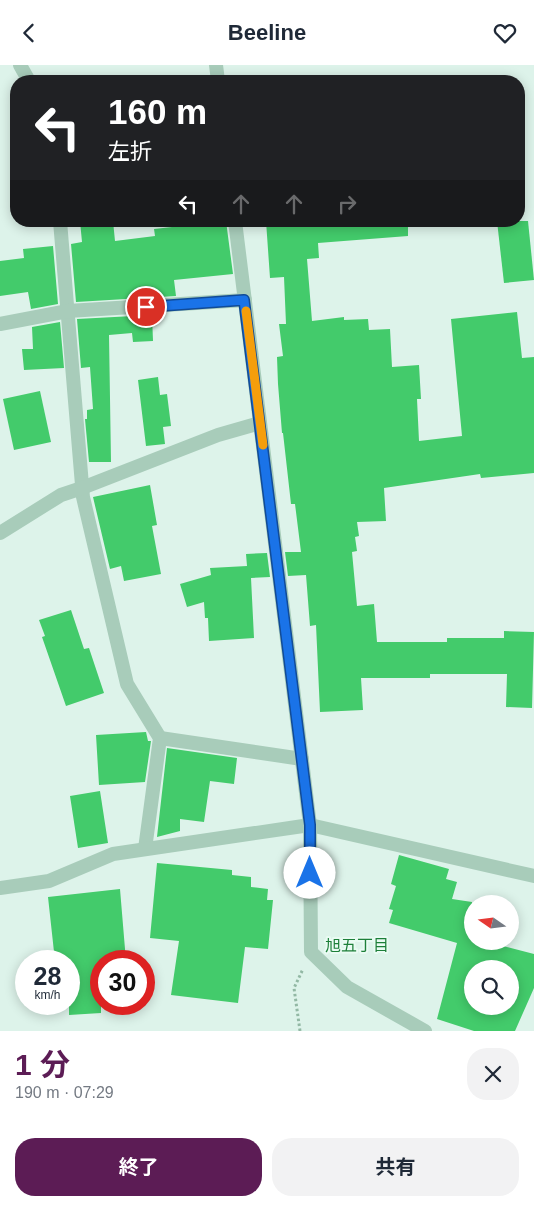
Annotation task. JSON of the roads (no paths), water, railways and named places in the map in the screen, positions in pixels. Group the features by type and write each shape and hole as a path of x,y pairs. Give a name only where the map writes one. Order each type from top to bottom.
{"street":[{"path":"61,227 82,488 127,684 160,738 145,849"},
{"path":"236,227 310,825 311,952 347,987 425,1031"},
{"path":"0,324 68,311 244,300"},
{"path":"0,533 61,495 218,435 260,423"},
{"path":"160,738 302,759"},
{"path":"0,888 49,881 113,854 310,825 534,876"}],"district":[{"name":"旭五丁目","path":"357,945"}]}
